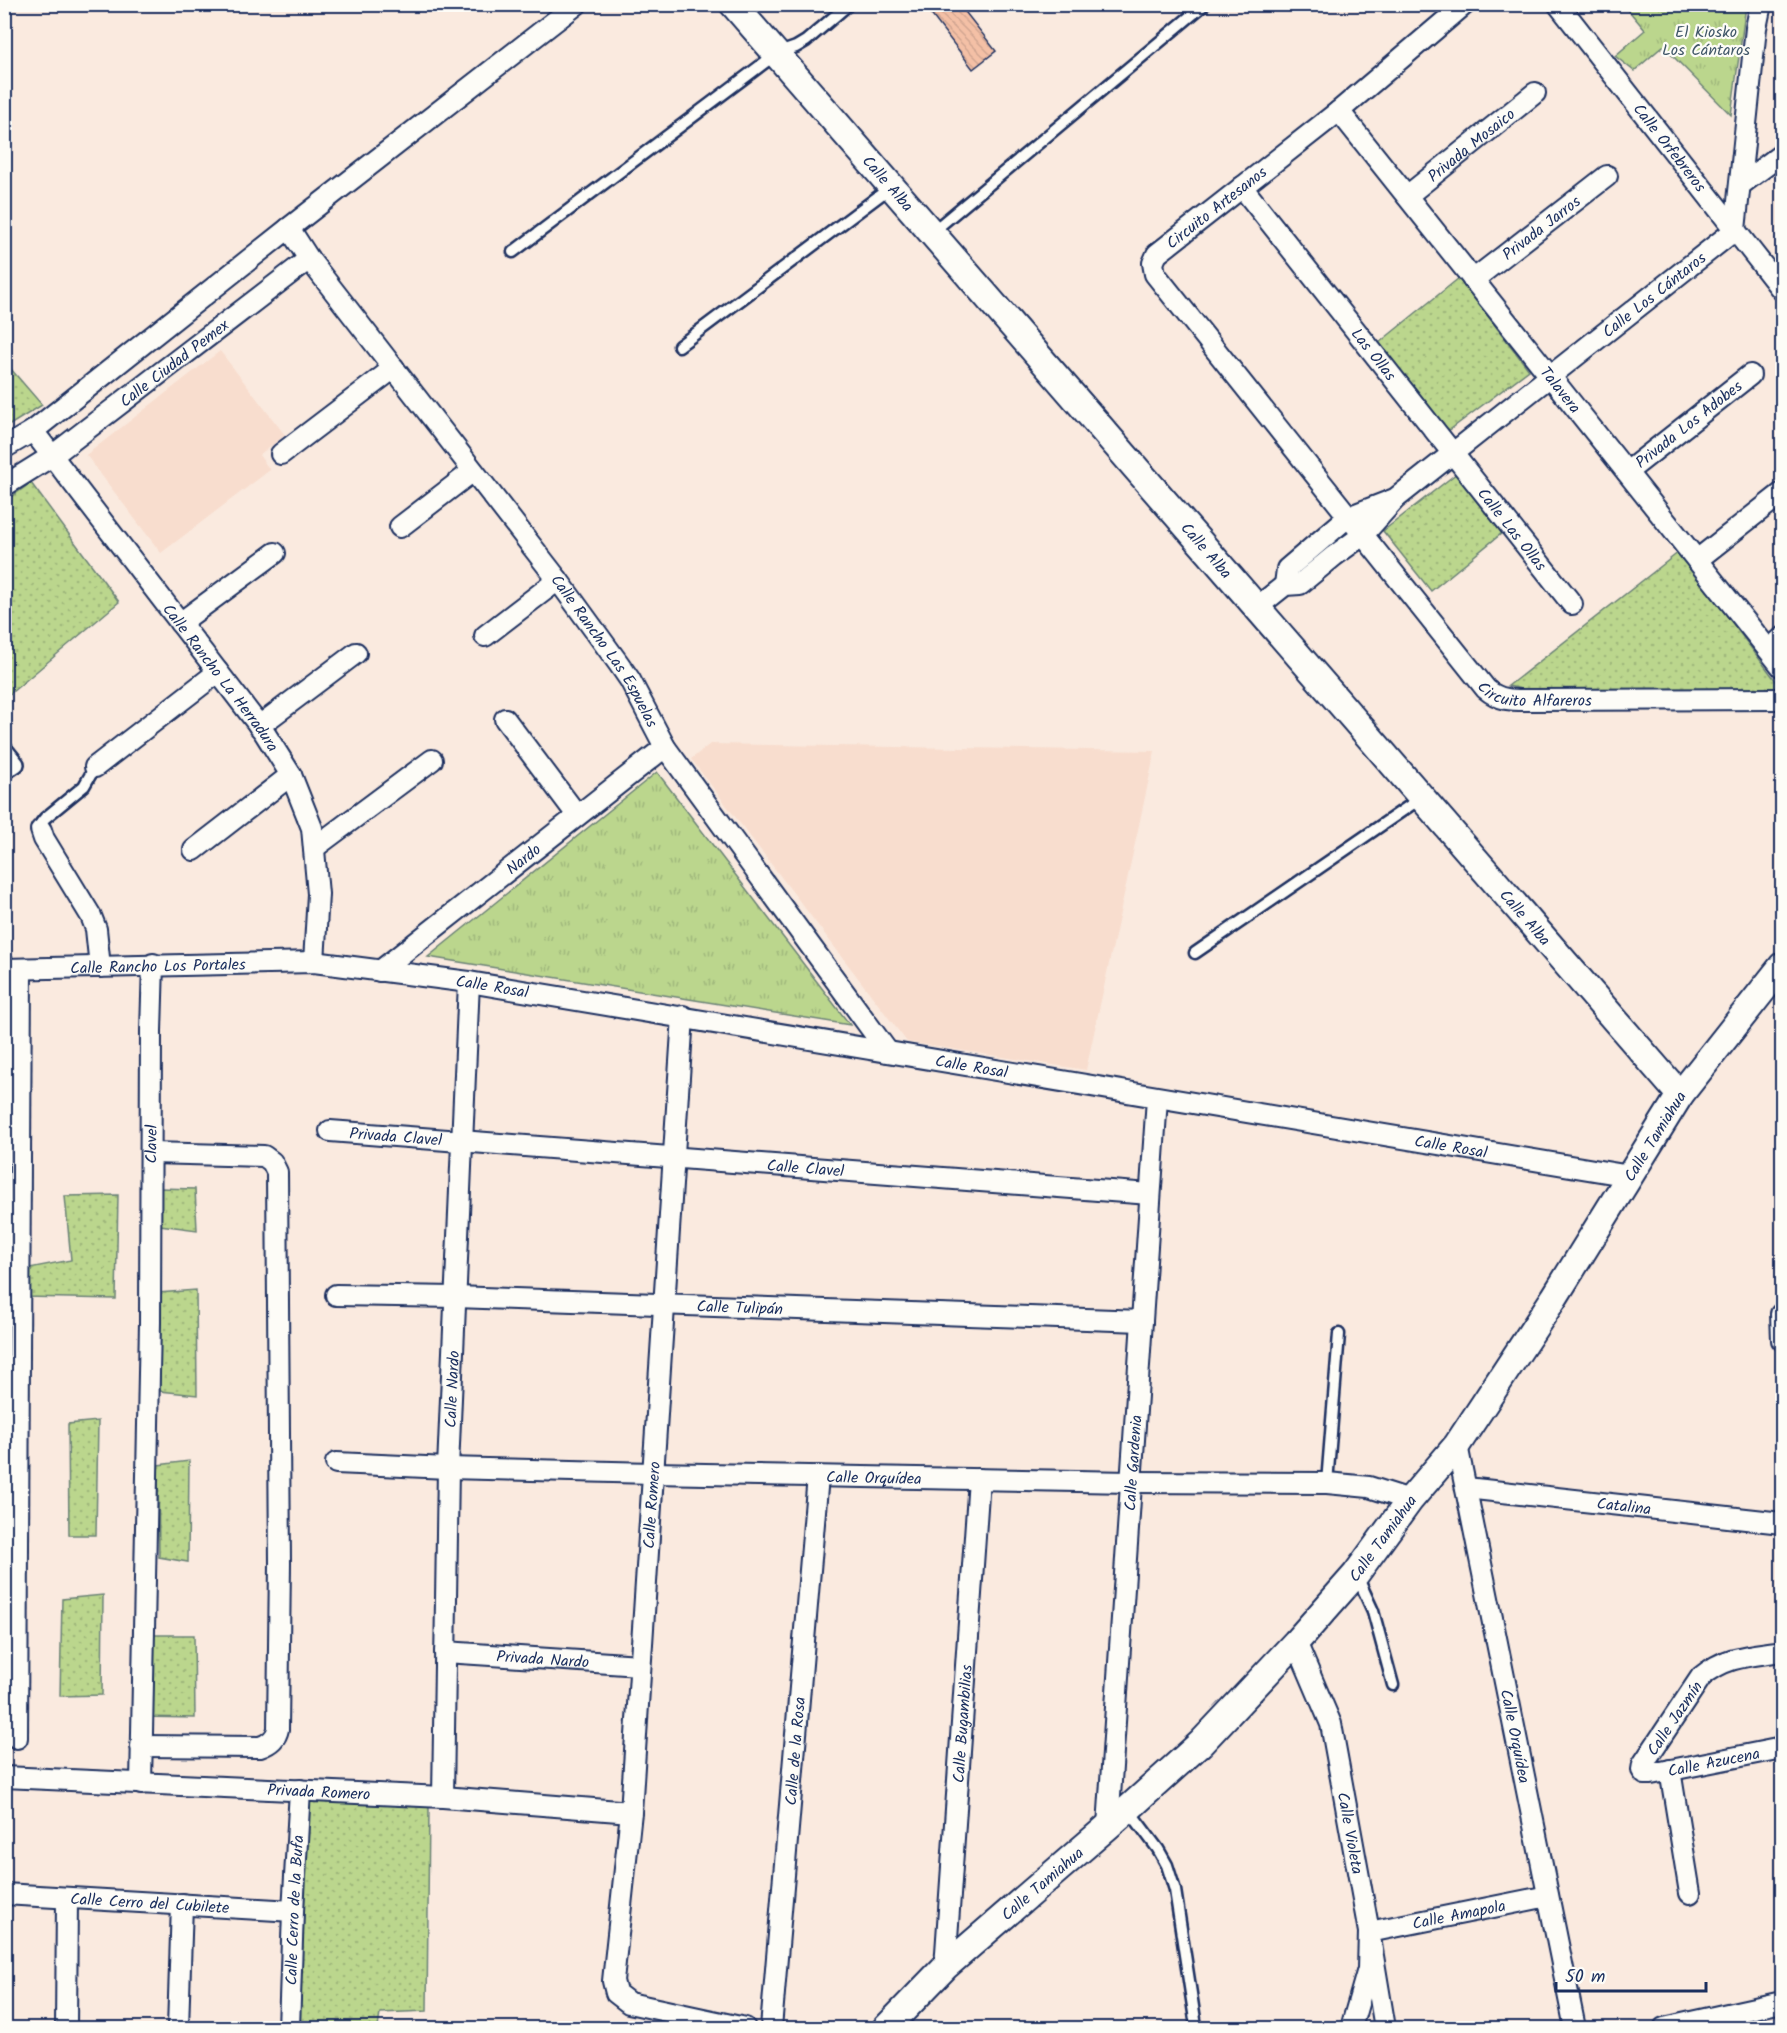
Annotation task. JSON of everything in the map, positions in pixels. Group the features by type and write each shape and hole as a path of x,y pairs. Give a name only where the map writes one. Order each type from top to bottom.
{"street":[{"name":"Calle Ciudad Pemex","path":"4,448 33,432 289,228 577,4"},
{"name":"Calle Alba","path":"733,4 1680,1095"},
{"name":"Circuito Artesanos","path":"1363,535 1155,274 1153,263 1157,254 1339,111 1465,4"},
{"name":"Calle Orfebreros","path":"1558,4 1782,289"},
{"path":"1735,230 1756,28 1761,4"},
{"name":"Privada Mosaico","path":"1407,196 1535,93"},
{"name":"Talavera","path":"1339,111 1697,560 1776,644 1782,667"},
{"path":"1740,185 1782,154"},
{"name":"Privada Jarros","path":"1473,280 1607,176"},
{"name":"Las Ollas","path":"1242,187 1453,454"},
{"path":"289,228 309,259"},
{"name":"Calle Los Cántaros","path":"1256,608 1284,585 1300,584 1363,535 1395,499 1735,230"},
{"name":"Calle Ciudad Pemex","path":"4,486 52,456 309,259"},
{"name":"Calle Rancho Las Espuelas","path":"309,259 558,580 630,680 665,747 888,1052"},
{"path":"281,454 394,368"},
{"name":"Privada Los Adobes","path":"1627,472 1750,375"},
{"name":"Calle Rancho La Herradura","path":"33,432 259,726 291,775 312,828 318,894 314,962"},
{"name":"Calle Las Ollas","path":"1453,454 1572,604"},
{"path":"400,527 473,471"},
{"path":"1697,560 1782,493"},
{"name":"Calle Los Cántaros","path":"1284,585 1287,569 1348,517 1395,499"},
{"name":"Circuito Alfareros","path":"1363,535 1486,689 1496,698 1534,700 1782,699"},
{"path":"180,623 275,553"},
{"path":"485,636 558,580"},
{"path":"259,726 356,653"},
{"path":"95,767 218,672"},
{"path":"506,719 577,815"},
{"name":"Nardo","path":"380,970 665,747"},
{"path":"4,749 10,768"},
{"path":"314,848 432,760"},
{"path":"194,850 291,775"},
{"path":"41,830 44,839 91,915 96,929 100,967"},
{"name":"Calle Rosal","path":"314,962 469,982 683,1016 1157,1098 1630,1176"},
{"name":"Calle Rancho Los Portales","path":"13,969 314,962"},
{"name":"Clavel","path":"141,1784 150,1322 153,964"},
{"name":"Calle Tamiahua","path":"886,2028 945,1967 1201,1743 1356,1574 1410,1500 1457,1445 1554,1298 1680,1095 1782,966"},
{"path":"13,969 16,1738"},
{"name":"Calle Nardo","path":"443,1797 448,1468 469,982"},
{"name":"Calle Romero","path":"683,1016 631,1812 613,1981 616,1993 629,2003 745,2028"},
{"name":"Calle Gardenia","path":"1108,1826 1157,1098"},
{"name":"Privada Clavel","path":"330,1131 462,1142"},
{"name":"Calle Clavel","path":"462,1142 1150,1194"},
{"path":"141,1746 260,1746 268,1744 278,1729 279,1682 277,1172 272,1162 264,1156 151,1154"},
{"name":"Calle Tulipán","path":"336,1295 1142,1321"},
{"path":"1781,1314 1782,1340"},
{"name":"Calle Orquídea","path":"1457,1445 1575,2028"},
{"name":"Calle Orquídea","path":"336,1462 448,1468 653,1473 1131,1482 1327,1483 1369,1487 1410,1500"},
{"name":"Calle de la Rosa","path":"771,2028 818,1476"},
{"name":"Calle Bugambilias","path":"945,1967 979,1479"},
{"name":"Catalina","path":"1466,1488 1782,1524"},
{"name":"Calle Violeta","path":"1296,1642 1331,1724 1384,2028"},
{"name":"Calle Jazmín","path":"1643,1772 1643,1764 1701,1677 1712,1667 1734,1658 1782,1651"},
{"name":"Privada Nardo","path":"446,1652 640,1665"},
{"name":"Calle Azucena","path":"1643,1772 1647,1774 1782,1748"},
{"path":"1670,1770 1690,1893"},
{"name":"Privada Romero","path":"4,1777 443,1797 631,1812"},
{"name":"Calle Cerro de la Bufa","path":"289,2028 292,1911 300,1790"},
{"name":"Calle Cerro del Cubilete","path":"4,1894 292,1911"},
{"name":"Calle Amapola","path":"1369,1932 1548,1896"},
{"path":"66,2028 67,1898"},
{"path":"178,2028 182,1904"},
{"path":"1351,2028 1368,1969 1369,1932"},
{"path":"1664,2028 1711,2023 1782,2002"}],"lane":[{"path":"513,252 776,54 796,48 806,41 849,4"},
{"path":"931,233 1205,4"},
{"path":"679,346 891,187"},
{"path":"41,830 45,818 84,786 95,767"},
{"path":"1196,953 1421,798"},
{"path":"1327,1483 1340,1334"},
{"path":"1356,1574 1373,1611 1393,1685"},
{"path":"1128,1809 1167,1865 1175,1890 1196,2026"}],"shaded area":[{"path":"220,351 285,435 259,455 270,470 161,553 86,455"},
{"path":"710,744 1155,751 1086,1070 907,1042 691,759"}],"green space":[{"name":"El Kiosko Los Cántaros","path":"1624,5 1746,5 1731,115 1663,46 1634,71 1615,56 1645,30"},
{"path":"1459,278 1529,370 1443,435 1375,346"},
{"path":"4,361 42,405 5,428 4,428"},
{"path":"1457,473 1502,533 1431,591 1383,531"},
{"path":"31,483 119,602 5,698 5,501"},
{"path":"1679,552 1782,689 1556,693 1508,686"},
{"path":"657,772 850,1025 428,957"},
{"path":"159,1188 195,1189 197,1230 160,1225"},
{"path":"118,1195 116,1299 25,1297 19,1270 71,1260 65,1196"},
{"path":"196,1290 197,1395 160,1391 158,1293"},
{"path":"98,1421 96,1535 69,1535 68,1424"},
{"path":"189,1461 188,1562 159,1557 158,1465"},
{"path":"103,1595 102,1695 60,1696 62,1599"},
{"path":"143,1635 194,1635 195,1718 142,1717"},
{"path":"300,1790 429,1807 427,2011 380,2013 378,2028 287,2028"}],"building":[{"path":"923,4 959,4 996,51 973,69"}]}
